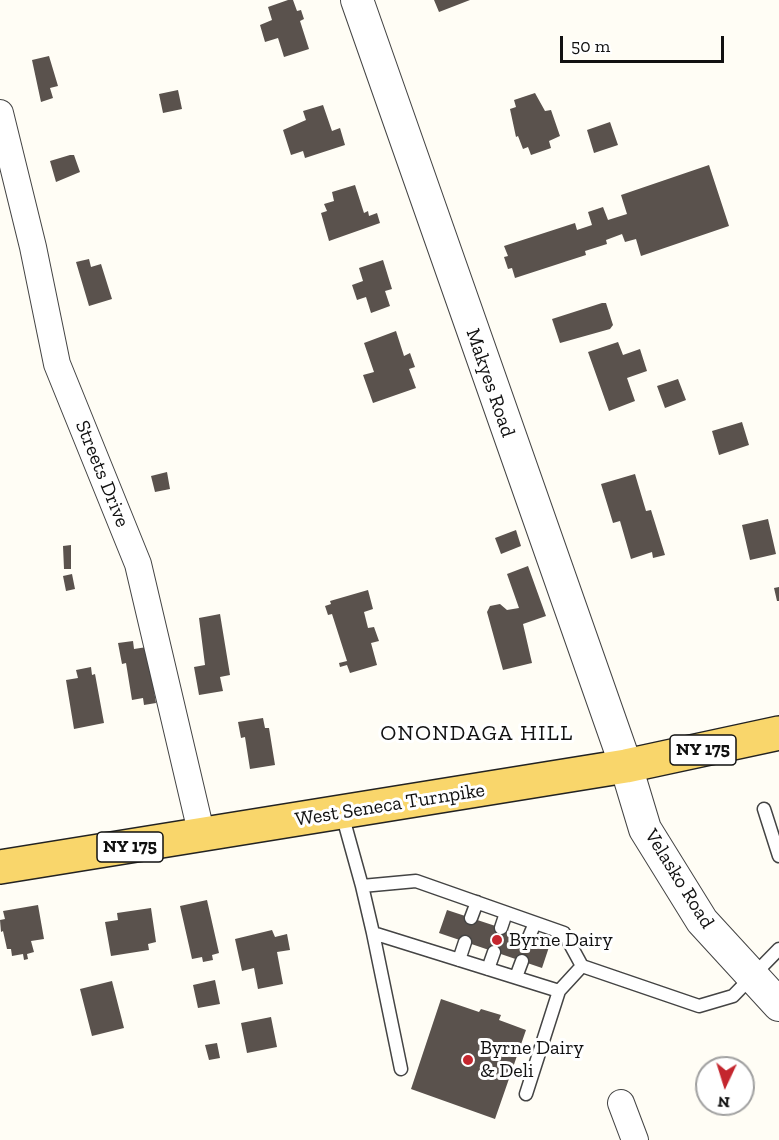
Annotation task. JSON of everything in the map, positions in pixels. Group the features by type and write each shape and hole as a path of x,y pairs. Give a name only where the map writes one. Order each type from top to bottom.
{"main road":[{"name":"West Seneca Turnpike","path":"0,867 626,766 779,734"}],"street":[{"name":"Makyes Road","path":"357,0 626,766"},
{"name":"Streets Drive","path":"0,113 33,247 57,364 138,564 202,836"},
{"name":"Velasko Road","path":"626,766 645,829 702,921 779,1005"},
{"path":"621,1103 635,1140"}],"lane":[{"path":"764,809 779,856"},
{"path":"342,813 373,933 401,1069"},
{"path":"362,886 416,881 477,902 564,933 582,966 699,1006 733,996 751,975 779,949"},
{"path":"471,918 477,902"},
{"path":"501,928 506,913"},
{"path":"530,937 535,923"},
{"path":"373,933 559,991"},
{"path":"459,960 465,942"},
{"path":"488,969 494,952"},
{"path":"516,977 522,961"},
{"path":"526,1094 559,991 582,966"}],"building":[{"path":"293,0 297,11 301,10 304,19 300,21 309,49 284,57 278,38 265,42 260,25 272,20 268,7"},
{"path":"434,0 470,0 439,12"},
{"path":"49,56 58,86 50,88 53,98 41,102 32,60"},
{"path":"178,90 182,109 163,113 159,94"},
{"path":"535,93 545,111 551,110 560,136 549,141 551,148 531,155 528,147 523,149 518,136 516,137 510,109 516,107 514,100"},
{"path":"323,105 332,131 340,128 345,145 305,158 303,151 291,155 283,130 306,120 303,111"},
{"path":"610,122 618,145 594,153 587,130"},
{"path":"74,155 80,172 56,182 50,161"},
{"path":"709,165 729,226 641,256 636,239 625,242 622,234 606,240 607,244 585,251 586,255 515,278 512,268 508,269 504,257 508,256 504,246 575,223 577,230 592,225 588,212 603,207 608,220 627,214 621,195"},
{"path":"355,185 364,213 368,211 369,216 377,213 380,223 329,241 321,213 327,211 324,204 334,201 332,192"},
{"path":"89,259 91,267 101,264 112,299 89,306 76,262"},
{"path":"383,260 392,289 385,291 390,306 371,313 366,297 357,300 352,285 363,281 359,268"},
{"path":"606,303 613,325 610,329 560,343 552,319"},
{"path":"396,331 404,356 410,353 415,367 409,369 416,388 373,403 363,375 374,372 364,343"},
{"path":"618,342 623,355 640,349 647,371 627,378 635,401 609,411 588,352"},
{"path":"678,379 686,400 665,408 657,386"},
{"path":"742,422 749,445 719,455 712,431"},
{"path":"167,472 170,489 155,492 151,476"},
{"path":"635,474 646,511 651,510 665,555 653,558 652,552 631,559 620,521 613,523 601,484"},
{"path":"768,519 776,554 750,560 742,525"},
{"path":"516,530 521,546 501,554 495,538"},
{"path":"71,545 71,569 64,569 63,546"},
{"path":"528,566 546,616 523,624 532,663 503,670 487,612 490,606 500,604 507,610 519,608 507,574"},
{"path":"72,574 75,589 66,591 63,576"},
{"path":"779,587 779,601 777,601 774,588"},
{"path":"368,590 373,609 364,612 368,628 374,627 379,641 371,643 377,665 350,673 347,665 340,667 339,663 347,661 332,614 328,615 325,606 331,604 330,601"},
{"path":"220,614 230,675 220,677 223,691 199,695 194,667 205,665 199,618"},
{"path":"133,641 134,649 147,647 156,703 144,705 143,698 132,700 126,663 122,664 118,643"},
{"path":"91,667 92,675 95,674 104,723 74,729 66,680 78,678 76,670"},
{"path":"263,718 265,728 269,728 275,765 250,769 245,737 241,738 238,722"},
{"path":"207,900 219,953 212,955 213,960 203,962 202,957 192,959 180,906"},
{"path":"38,905 44,939 31,941 34,952 27,954 28,959 24,960 23,954 12,956 11,949 7,949 3,931 1,932 0,920 5,919 3,911"},
{"path":"151,908 156,942 148,944 149,950 111,956 105,922 118,920 117,913"},
{"name":"Byrne Dairy","path":"447,910 550,944 542,968 439,933"},
{"path":"272,930 275,937 287,934 290,950 277,952 283,984 258,989 254,968 242,971 235,939"},
{"path":"215,980 220,1004 198,1008 193,985"},
{"path":"112,981 124,1028 92,1036 80,989"},
{"name":"Byrne Dairy & Deli","path":"441,999 479,1012 481,1009 501,1015 499,1020 526,1030 495,1119 411,1089"},
{"path":"271,1017 277,1047 247,1053 241,1023"},
{"path":"217,1043 220,1058 209,1060 205,1045"}],"place":[{"name":"Byrne Dairy","path":"497,940"},
{"name":"Byrne Dairy & Deli","path":"468,1060"}],"district":[{"name":"ONONDAGA HILL","path":"477,734"}]}
